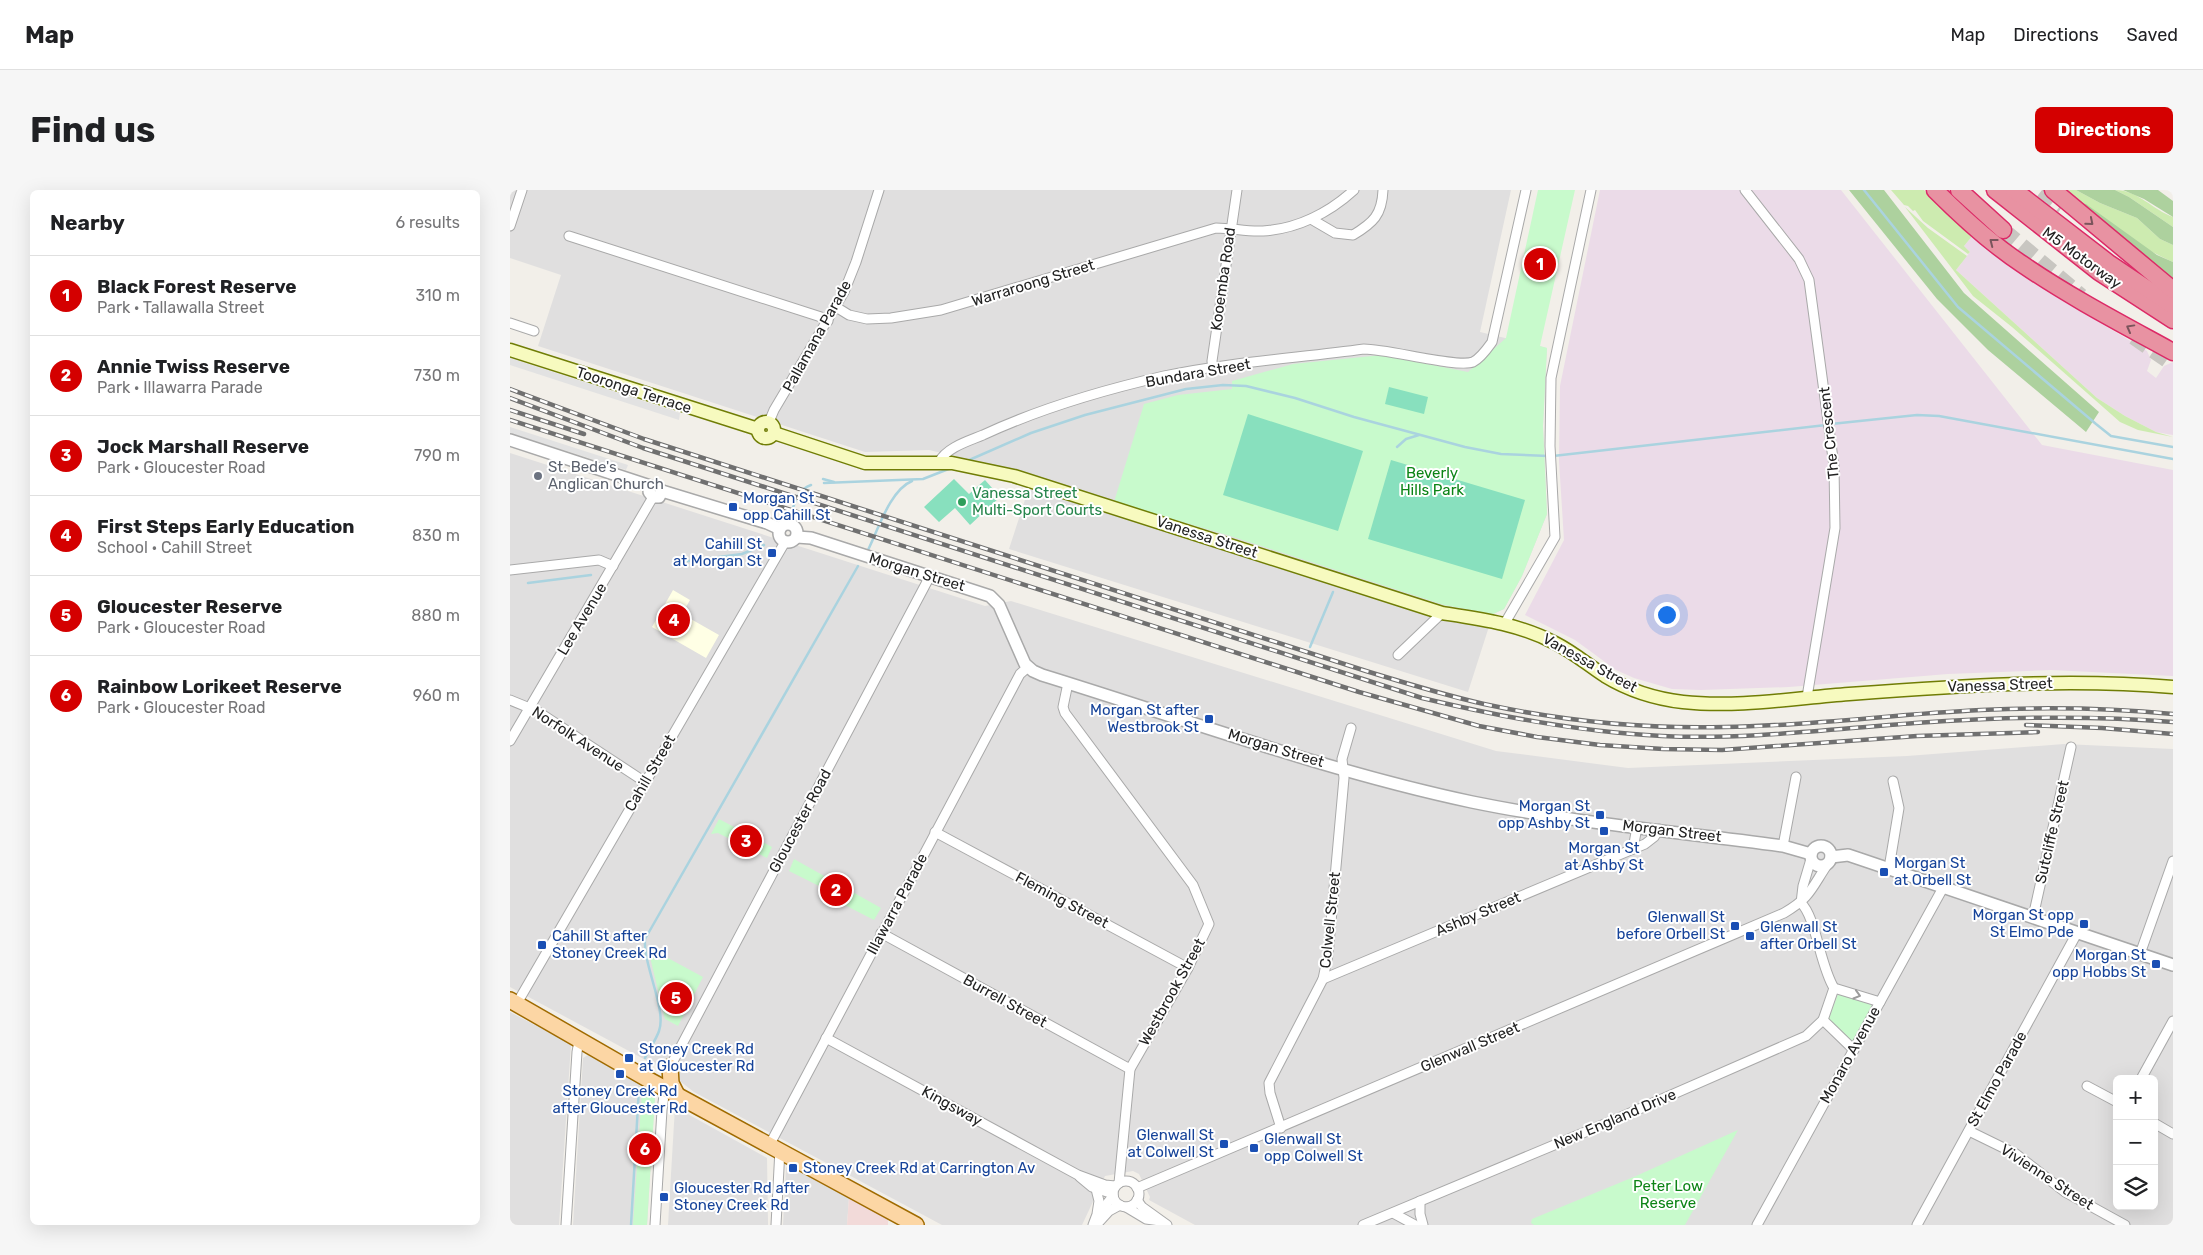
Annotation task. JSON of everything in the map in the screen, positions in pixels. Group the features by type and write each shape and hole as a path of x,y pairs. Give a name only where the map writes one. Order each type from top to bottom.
{"highway":[{"path":"1935,190 1968,223 2020,263 2075,298 2173,352"},
{"path":"1959,190 2003,230"},
{"name":"M5 Motorway","path":"1995,190 2100,272 2173,320"},
{"name":"M5 Motorway","path":"2014,190 2110,264 2173,306"},
{"path":"2053,190 2173,290"}],"main road":[{"name":"Tooronga Terrace","path":"510,350 767,428 865,463 946,463"},
{"name":"Vanessa Street","path":"946,463 1014,476 1442,613 1505,623 1556,643 1606,676 1628,687 1651,695 1684,702 1706,703 1962,685 2038,682 2173,687"},
{"path":"512,1003 775,1147 896,1220 916,1225"},
{"path":"661,1086 670,1083 670,1068"},
{"path":"661,1086 670,1068"}],"street":[{"path":"510,226 522,190"},
{"name":"Pallamana Parade","path":"767,428 774,410 836,307 856,262 879,190"},
{"name":"Kooemba Road","path":"1213,368 1212,361 1237,190"},
{"name":"Warraroong Street","path":"836,307 849,315 867,318 891,318 941,310 1216,228 1263,231 1279,229 1311,219 1342,201 1354,190"},
{"path":"1311,219 1335,233 1353,235 1371,224 1383,206 1383,190"},
{"name":"Bundara Street","path":"946,463 943,455 1012,422 1078,399 1165,376 1364,349 1391,351 1460,364 1472,362 1482,356 1492,342 1526,190"},
{"path":"1505,623 1555,537 1550,467 1551,378 1591,190"},
{"name":"The Crescent","path":"1745,190 1800,259 1809,280 1829,423 1834,466 1835,528 1807,697"},
{"path":"569,236 821,316 828,320"},
{"path":"510,323 534,331"},
{"path":"510,440 655,491 767,523 780,529"},
{"name":"Lee Avenue","path":"510,741 614,566 655,491"},
{"path":"786,525 791,525 797,531 797,537 793,541 785,542 780,536 780,529 786,525"},
{"name":"Morgan Street","path":"797,537 811,538 980,591 996,600 1028,667 1042,675 1343,769 1407,786 1513,810 1783,846 1811,856"},
{"name":"Cahill Street","path":"512,1003 645,782 785,542"},
{"path":"510,570 599,560 614,566"},
{"name":"Gloucester Road","path":"670,1068 930,576"},
{"path":"1398,655 1442,613"},
{"name":"Illawarra Parade","path":"775,1147 826,1038 881,933 1020,674 1028,667"},
{"name":"Westbrook Street","path":"1068,683 1063,707 1065,713 1192,885 1209,924 1188,968 1130,1069 1121,1166 1124,1177 1117,1188 1123,1206"},
{"name":"Norfolk Avenue","path":"510,700 530,707 645,782"},
{"name":"Colwell Street","path":"1281,1128 1268,1082 1323,979 1328,955 1344,778 1342,759 1351,728"},
{"name":"Sutcliffe Street","path":"2033,917 2071,747"},
{"path":"1783,846 1796,777"},
{"path":"1889,868 1899,808 1893,781"},
{"path":"1634,849 1637,827"},
{"name":"Ashby Street","path":"1323,979 1634,849 1650,841 1659,829"},
{"name":"Fleming Street","path":"935,832 1188,968"},
{"path":"1824,846 1830,850 1829,861 1812,891 1801,903 1803,886 1811,856 1816,847 1824,846"},
{"path":"1811,856 1818,866 1848,856 1889,868 2173,965"},
{"path":"2140,954 2173,861"},
{"name":"Monaro Avenue","path":"1757,1225 1944,886"},
{"path":"1801,903 1806,907 1811,919 1827,977 1834,988 1880,1002"},
{"name":"Glenwall Street","path":"1137,1188 1784,913 1801,903"},
{"name":"Burrell Street","path":"881,933 1130,1069"},
{"name":"St Elmo Parade","path":"1918,1225 2077,933"},
{"path":"1834,988 1823,1020 1854,1050"},
{"name":"New England Drive","path":"1363,1225 1614,1120 1799,1039 1813,1031 1823,1020"},
{"path":"2143,1075 2173,1021"},
{"name":"Kingsway","path":"826,1038 1078,1175 1117,1188"},
{"path":"566,1225 577,1052 580,1040"},
{"path":"655,1225 662,1110 661,1086"},
{"path":"2087,1086 2113,1100"},
{"path":"2158,1125 2173,1134"},
{"name":"Vivienne Street","path":"1969,1130 2016,1154 2065,1192 2125,1225"},
{"path":"775,1147 776,1225"},
{"name":"Kingsway","path":"1078,1175 1096,1189 1117,1188"},
{"path":"1095,1222 1117,1188 1137,1188 1137,1200 1142,1207 1163,1223"},
{"path":"1095,1222 1099,1201 1096,1189"},
{"path":"1095,1222 1109,1211 1137,1200"},
{"path":"1420,1200 1420,1214 1423,1225"},
{"path":"1123,1206 1146,1219 1163,1223"},
{"path":"1393,1213 1415,1225"}],"shaded area":[{"path":"510,190 1511,190 1480,332 1547,348 1543,426 1547,514 1522,576 1504,609 1493,614 1468,692 1009,549 1033,475 929,450 865,452 538,346 561,275 510,258"},
{"path":"1600,190 1841,190 2042,445 2173,470 2173,676 2051,670 1948,674 1789,687 1672,689 1634,678 1616,670 1575,640 1525,615 1564,540 1559,461 1560,386"},
{"path":"1973,235 2036,284 2147,351 2151,360 2147,371 2156,378 2164,366 2173,362 2173,435 2156,432 2125,416 2097,398 1956,270 1970,252 1964,246"},
{"path":"510,358 680,413 679,420 510,365"},
{"path":"510,427 628,465 626,470 510,433"},
{"path":"510,453 985,606 1011,601 1496,751 1628,768 1907,756 2064,744 2173,749 2173,1225 1195,1225 1149,1200 1150,1197 1139,1174 1133,1171 1105,1176 1082,1225 942,1225 694,1092 681,1082 679,1078 510,987"},
{"path":"673,590 690,600 682,614 719,635 706,658 652,627"},
{"path":"510,1012 571,1044 559,1225 510,1225"},
{"path":"588,1055 651,1090 655,1095 647,1225 573,1225 583,1058"},
{"path":"675,1107 767,1158 768,1225 668,1225"},
{"path":"788,1165 849,1197 847,1225 783,1225 786,1168"},
{"path":"849,1197 888,1219 888,1225 847,1225"}],"green space":[{"name":"Beverly Hills Park","path":"1538,190 1575,190 1540,346 1547,348 1543,426 1547,514 1522,576 1504,609 1493,614 1444,605 1227,535 1114,502 1144,404 1178,395 1232,389 1232,381 1293,364 1382,355 1468,372 1506,338"},
{"path":"1849,190 1884,190 1964,293 2099,412 2086,432 1988,350 1937,299"},
{"path":"1891,190 1924,190 1973,235 1964,246 1970,252 1968,254 1923,221 1915,210 1913,211 1904,205"},
{"path":"2064,190 2076,190 2100,203 2137,218 2160,239 2173,245 2173,262 2116,230"},
{"path":"2076,190 2115,190 2129,197 2173,227 2173,245 2160,239 2137,218 2100,203"},
{"path":"2115,190 2131,193 2173,217 2173,227 2129,197"},
{"path":"2123,190 2158,190 2173,201 2173,217 2144,199"},
{"path":"2078,203 2086,204 2157,255 2173,262 2173,282"},
{"path":"1905,207 1928,228 1967,256 1956,270 2097,398 2125,416 2156,432 2173,437 2138,430 2120,422 2012,327 1973,296"},
{"path":"1389,387 1428,397 1424,414 1385,404"},
{"path":"1248,414 1363,451 1338,531 1223,495"},
{"path":"1391,460 1525,500 1502,579 1368,539"},
{"name":"Vanessa Street Multi-Sport Courts","path":"954,479 969,494 985,480 1000,497 970,525 955,508 939,522 924,507"},
{"path":"719,819 772,847 767,858 718,833 711,834"},
{"path":"794,859 881,908 874,920 833,899 835,894 789,871"},
{"path":"653,950 703,977 678,1026 665,1019 649,953"},
{"path":"1838,994 1872,1004 1854,1045 1828,1021"},
{"path":"642,1091 655,1098 647,1225 633,1225"},
{"name":"Peter Low Reserve","path":"1738,1130 1685,1225 1534,1225 1531,1223 1532,1219 1636,1176"}],"waterway":[{"path":"1864,190 1958,307 2096,424 2111,436 2173,447"},
{"path":"967,461 1031,433 1085,415 1186,389 1223,385 1246,386 1295,398 1354,417 1465,447 1501,454 1548,456"},
{"path":"1831,424 1917,415 1939,416 2173,459"},
{"path":"1553,456 1826,425"},
{"path":"1397,447 1406,439 1419,435"},
{"path":"824,483 923,479 951,468"},
{"path":"823,479 834,482"},
{"path":"868,550 891,502 897,493 912,481"},
{"path":"790,516 800,494 806,487 811,485"},
{"path":"688,561 742,554 764,545"},
{"path":"645,1058 658,1034 661,1022 658,1000 647,961 645,939 858,566"},
{"path":"528,583 591,575"},
{"path":"1310,647 1333,592"},
{"path":"631,1225 639,1088"}],"tunnel":[{"path":"2042,190 2063,206"},
{"path":"2003,230 2081,296"},
{"path":"2134,337 2173,364"}],"railway":[{"path":"510,389 644,439 1366,671 1454,697 1513,710 1603,723 1664,727 1756,726 2005,709 2101,709 2173,714"},
{"path":"510,398 643,448 1422,698 1511,717 1601,731 1694,737 1757,735 1980,719 2108,718 2173,722"},
{"path":"510,410 584,434"},
{"path":"510,420 1359,692 1479,726 1537,737 1600,745 1722,750 1917,736 2038,732"},
{"path":"2026,725 2102,728 2173,734"}],"place":[{"name":"Black Forest Reserve","path":"1540,264"},
{"name":"St. Bede's Anglican Church","path":"538,476"},
{"name":"Vanessa Street Multi-Sport Courts","path":"962,502"},
{"name":"Morgan St opp Cahill St","path":"733,507"},
{"name":"Cahill St at Morgan St","path":"772,553"},
{"name":"First Steps Early Education","path":"674,620"},
{"name":"Morgan St after Westbrook St","path":"1209,719"},
{"name":"Morgan St opp Ashby St","path":"1600,815"},
{"name":"Morgan St at Ashby St","path":"1604,831"},
{"name":"Jock Marshall Reserve","path":"746,841"},
{"name":"Morgan St at Orbell St","path":"1884,872"},
{"name":"Annie Twiss Reserve","path":"836,890"},
{"name":"Morgan St opp St Elmo Pde","path":"2084,924"},
{"name":"Glenwall St before Orbell St","path":"1735,926"},
{"name":"Glenwall St after Orbell St","path":"1750,936"},
{"name":"Cahill St after Stoney Creek Rd","path":"542,945"},
{"name":"Morgan St opp Hobbs St","path":"2156,964"},
{"name":"Gloucester Reserve","path":"676,998"},
{"name":"Stoney Creek Rd at Gloucester Rd","path":"629,1058"},
{"name":"Stoney Creek Rd after Gloucester Rd","path":"620,1074"},
{"name":"Glenwall St at Colwell St","path":"1224,1144"},
{"name":"Glenwall St opp Colwell St","path":"1254,1148"},
{"name":"Rainbow Lorikeet Reserve","path":"645,1149"},
{"name":"Stoney Creek Rd at Carrington Av","path":"793,1168"},
{"name":"Gloucester Rd after Stoney Creek Rd","path":"664,1197"}]}
